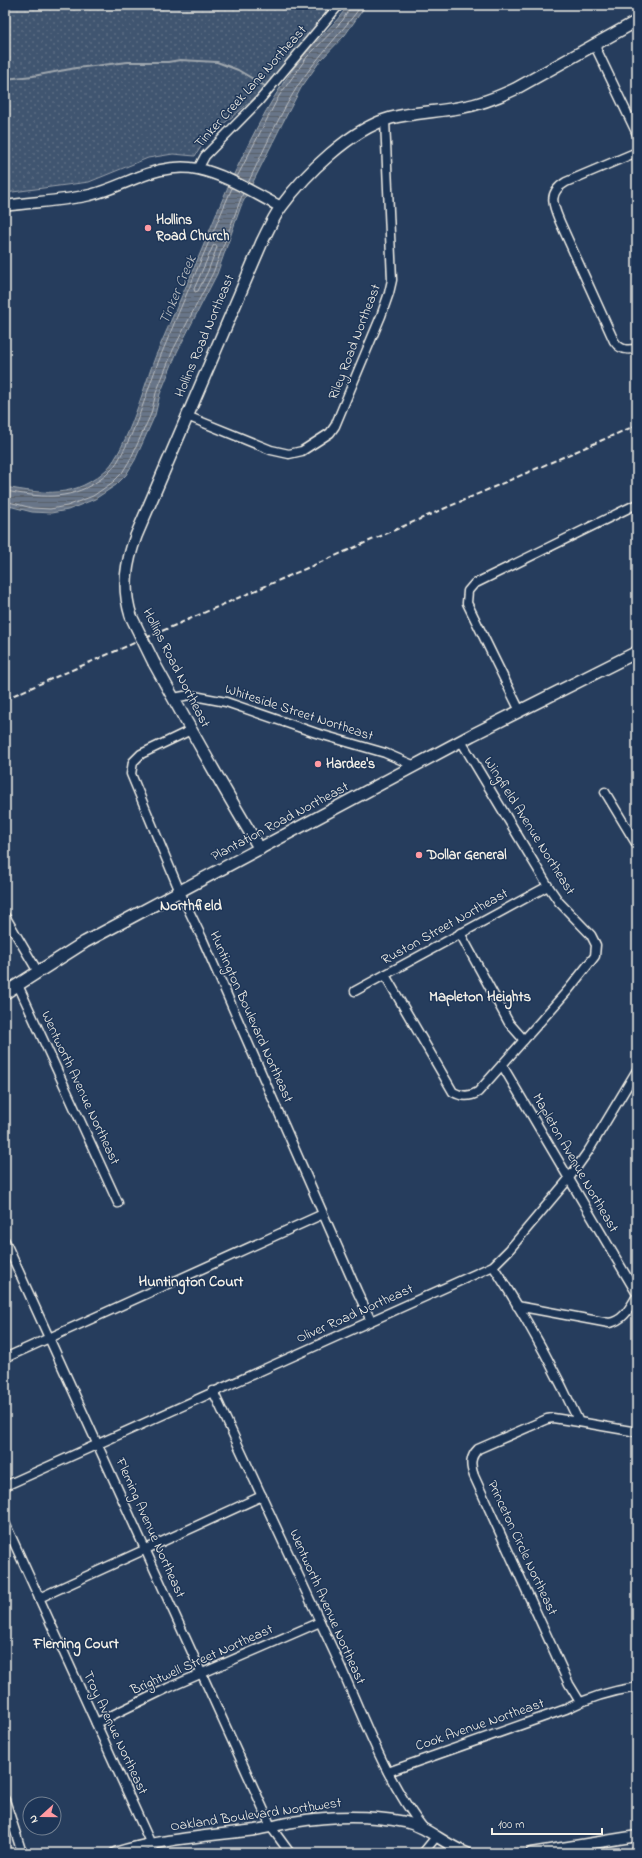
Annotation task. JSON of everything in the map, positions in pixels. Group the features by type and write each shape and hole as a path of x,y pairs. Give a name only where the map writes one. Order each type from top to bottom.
{"main road":[{"name":"Hollins Road Northeast","path":"260,849 154,663 131,616 125,590 126,570 130,553 262,242 281,207 305,179 338,148 358,134 385,120 406,115 463,108 495,98 515,89 637,21"},
{"name":"Plantation Road Northeast","path":"5,993 85,942 461,741 637,652"}],"street":[{"name":"Tinker Creek Lane Northeast","path":"198,169 205,156 258,102 340,5"},
{"path":"594,44 637,134"},
{"name":"Riley Road Northeast","path":"187,416 282,454 296,453 323,438 335,426 389,293 392,267 385,120"},
{"path":"637,152 566,182 558,187 554,193 553,204 561,225 614,341 620,348 630,350 637,348"},
{"path":"5,206 89,195 156,170 171,168 198,169 225,179 281,207"},
{"path":"520,711 467,602 466,596 468,591 474,584 635,507"},
{"name":"Whiteside Street Northeast","path":"174,698 189,695 226,702 316,733 385,753 415,766"},
{"name":"Huntington Boulevard Northeast","path":"192,730 141,754 133,762 131,774 180,892 202,938 371,1320"},
{"name":"Wingfield Avenue Northeast","path":"385,975 453,1092 463,1096 469,1096 478,1092 594,958 596,945 591,935 559,902 548,886 461,741"},
{"path":"605,792 637,845"},
{"name":"Ruston Street Northeast","path":"355,991 548,886"},
{"path":"5,916 38,972"},
{"path":"460,933 509,1023 524,1040"},
{"name":"Wentworth Avenue Northeast","path":"18,985 118,1203"},
{"name":"Mapleton Avenue Northeast","path":"502,1065 570,1178 637,1295"},
{"name":"Oliver Road Northeast","path":"5,1486 493,1266 509,1250 570,1178 589,1150 637,1070"},
{"path":"5,1358 323,1214"},
{"name":"Fleming Avenue Northeast","path":"5,1241 271,1827 290,1853"},
{"path":"493,1266 564,1389 579,1422 637,1432"},
{"path":"516,1306 609,1323 620,1320 625,1315 637,1295"},
{"name":"Wentworth Avenue Northeast","path":"213,1391 388,1772 404,1802 424,1829"},
{"name":"Princeton Circle Northeast","path":"579,1422 553,1418 547,1419 478,1449 474,1453 471,1463 474,1476 569,1684 580,1702"},
{"path":"39,1598 262,1496"},
{"name":"Troy Avenue Northeast","path":"5,1523 153,1849"},
{"name":"Brightwell Street Northeast","path":"96,1723 139,1701 320,1622"},
{"path":"580,1702 606,1693 637,1687"},
{"name":"Cook Avenue Northeast","path":"388,1772 566,1709 580,1702"},
{"path":"5,1800 22,1853"},
{"name":"Oakland Boulevard Northwest","path":"115,1853 153,1849 305,1820 355,1817 405,1822 424,1829 457,1851"},
{"path":"531,1853 637,1836"},
{"path":"423,1853 436,1837"},
{"path":"457,1851 467,1853"}],"shaded area":[{"path":"5,5 332,5 273,78 251,101 207,140 195,156 173,154 148,158 89,182 5,193"}],"water":[{"path":"348,5 366,5 345,35 320,61 301,88 282,124 241,206 217,274 177,352 160,394 155,415 135,460 126,475 116,485 95,499 68,510 51,513 32,512 5,505 5,487 46,492 71,490 95,479 107,469 114,460 122,447 135,415 156,355 227,190 251,140 266,111 294,68"}],"waterway":[{"path":"5,79 128,62 168,62 180,60 217,62 238,70 265,86"}],"railway":[{"path":"5,699 637,425"}],"place":[{"name":"Hollins Road Church","path":"148,228"},
{"name":"Hardee's","path":"318,764"},
{"name":"Dollar General","path":"419,855"}],"district":[{"name":"Northfield","path":"191,906"},
{"name":"Mapleton Heights","path":"480,997"},
{"name":"Huntington Court","path":"191,1282"},
{"name":"Fleming Court","path":"76,1644"}],"water label":[{"name":"Tinker Creek","path":"178,290"}]}
